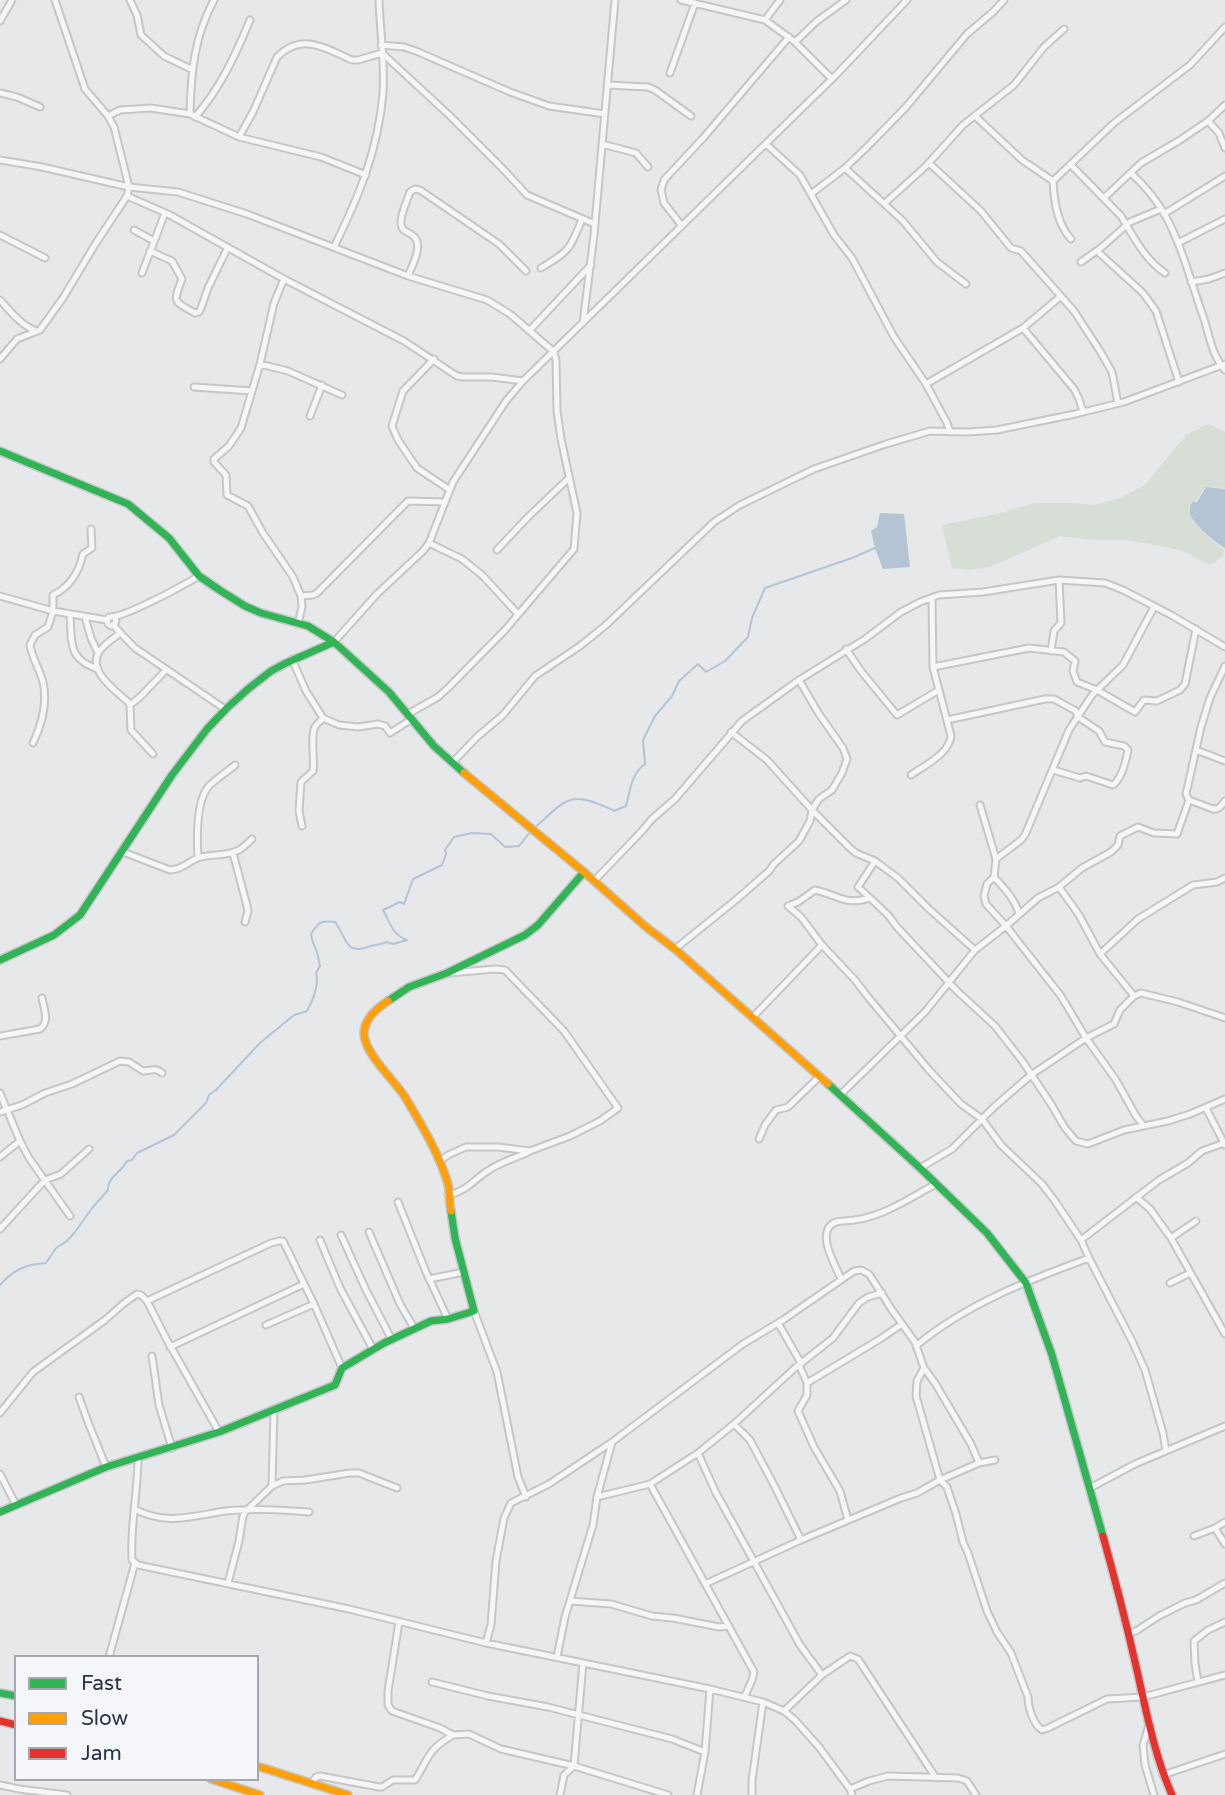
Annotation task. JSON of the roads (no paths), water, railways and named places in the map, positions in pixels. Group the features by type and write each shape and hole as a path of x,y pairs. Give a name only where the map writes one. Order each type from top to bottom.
{"main road":[{"path":"0,451 128,504 169,538 199,576 246,606 316,630 334,642 389,692 434,746 452,763 753,1017 920,1168 986,1233 1026,1283 1052,1355 1114,1573 1149,1725 1163,1775 1172,1795"},
{"path":"0,960 21,952 74,922 184,758 215,718 270,672 292,659 334,642"},
{"path":"0,1513 106,1467 219,1432 335,1385 342,1368 373,1349 431,1321 474,1311 455,1238 449,1188 440,1161 403,1094 371,1052 364,1031 369,1019 382,1005 410,986 447,973 525,935 538,925 584,872"},
{"path":"259,1767 348,1795"},
{"path":"217,1781 260,1795"}],"street":[{"path":"0,21 12,0"},
{"path":"0,359 17,339 40,330 63,298 127,195 129,187 117,138 108,116 85,89 55,0"},
{"path":"130,0 137,15 141,35 164,56 191,69"},
{"path":"192,115 191,69 204,18 214,0"},
{"path":"334,247 366,175 377,134 383,91 379,0"},
{"path":"583,323 591,265 615,0"},
{"path":"681,0 765,20 795,42 832,79"},
{"path":"765,20 780,0"},
{"path":"795,42 817,21 846,0"},
{"path":"334,642 355,617 429,543 450,490 499,412 523,381 832,79 907,0"},
{"path":"811,194 845,168 905,107 967,34 1004,0"},
{"path":"670,73 691,2"},
{"path":"192,115 209,101 235,55 250,20"},
{"path":"1053,181 1114,123 1189,65 1225,27"},
{"path":"885,203 929,163 963,125 1014,85 1045,47 1064,29"},
{"path":"682,226 664,202 661,190 664,180 789,37"},
{"path":"239,137 253,112 276,57 283,50 300,43 321,46 352,60 382,53"},
{"path":"381,46 404,47 416,51 510,92 550,106 605,114"},
{"path":"382,53 449,115 527,195 595,224"},
{"path":"607,85 648,87 691,116"},
{"path":"0,93 40,107"},
{"path":"1104,198 1141,163 1180,141 1225,105"},
{"path":"108,116 120,110 151,108 192,115 239,137 321,157 366,175"},
{"path":"975,116 1022,160 1053,181"},
{"path":"1208,121 1222,132 1225,148"},
{"path":"602,144 636,153 648,167"},
{"path":"766,144 800,175 834,235 852,258 894,337 926,384 950,432"},
{"path":"0,160 129,187 178,192 247,214 408,276 487,300 510,314 554,352 561,439 578,513 573,549 519,614 449,687 390,733 385,726 378,724 358,727 339,725 323,718 306,691 292,659"},
{"path":"929,163 981,211 1011,248 1021,251 1040,270 1060,298 1074,311 1108,363 1118,403"},
{"path":"1071,165 1121,216 1154,264 1165,273"},
{"path":"845,168 903,221 937,262 966,284"},
{"path":"452,763 503,715 535,676 606,625 714,522 740,505 814,469 865,450 930,431 997,430 1083,412 1224,367 1212,346 1178,243 1163,211 1131,173"},
{"path":"1081,262 1130,222 1163,211 1225,177"},
{"path":"1053,181 1062,227 1071,239"},
{"path":"408,276 418,243 414,235 404,231 401,221 410,192 415,189 499,244 526,271"},
{"path":"127,195 404,341 457,376 523,381"},
{"path":"142,273 165,213"},
{"path":"541,268 570,248 582,219"},
{"path":"1178,243 1225,219"},
{"path":"134,230 154,241"},
{"path":"0,235 45,258"},
{"path":"150,251 172,261 182,279 176,300 178,304 195,313 201,308 228,247"},
{"path":"1097,251 1143,293 1156,311 1179,382"},
{"path":"529,331 591,265"},
{"path":"1191,282 1225,273"},
{"path":"284,279 274,303 241,428 225,451 215,457 214,462 226,475 228,495 248,506 293,577 301,596 302,607 298,624"},
{"path":"926,384 1023,328 1060,298"},
{"path":"0,300 14,316 36,331"},
{"path":"1023,328 1074,389 1083,412"},
{"path":"434,359 403,391 392,426 417,468 450,490"},
{"path":"260,364 288,371 342,394"},
{"path":"310,415 322,385"},
{"path":"194,387 252,391"},
{"path":"497,550 569,478"},
{"path":"301,596 317,593 408,501 445,502"},
{"path":"33,743 44,714 43,683 30,645 35,635 48,627 53,611 53,595 66,587 79,570 83,554 92,548 91,529"},
{"path":"429,543 462,559 482,575 519,614"},
{"path":"0,596 53,611 107,620 199,576"},
{"path":"1051,651 1054,631 1061,623 1059,580"},
{"path":"594,881 652,819 675,799 731,732 758,708 920,602 939,595 983,592 1059,580 1105,583 1123,590 1225,647"},
{"path":"911,775 944,751 950,744 951,736 933,667 932,598"},
{"path":"996,859 1025,835 1069,730 1097,690 1123,665 1154,607"},
{"path":"70,614 75,656 90,667 98,669"},
{"path":"85,617 98,653"},
{"path":"113,625 115,618"},
{"path":"107,620 109,625 113,625 135,648 225,709"},
{"path":"933,667 1029,648 1064,652 1075,661 1073,671 1077,682 1135,712 1144,700 1157,701 1180,690 1187,679 1196,629"},
{"path":"120,633 98,653 96,662 112,690 130,705 131,730 153,754"},
{"path":"846,649 897,715 939,690"},
{"path":"1225,666 1210,698 1186,794 1189,800 1217,809 1225,801"},
{"path":"130,705 166,670"},
{"path":"675,949 737,899 799,841 810,821 812,810 819,799 832,790 842,773 847,759 843,748 799,680"},
{"path":"947,720 1054,699 1076,711 1078,717 1099,731 1105,742 1124,746 1128,750 1117,781 1113,785 1086,776 1080,778 1053,770"},
{"path":"302,825 299,811 301,782 313,771 313,732 323,718"},
{"path":"731,732 767,760 856,853 875,861 905,884 975,950"},
{"path":"1196,750 1225,761"},
{"path":"198,858 199,816 203,797 209,787 235,765"},
{"path":"840,1096 925,1012 975,950 1038,898 1111,852 1120,836 1138,827 1177,834 1189,800"},
{"path":"980,805 996,859 994,877 987,884 984,900 1061,996 1143,1125"},
{"path":"123,852 170,870 180,869 198,858 233,852 252,839"},
{"path":"233,852 248,911 245,922"},
{"path":"875,861 858,887 888,915 957,991 995,1026 1076,1140 1088,1144 1124,1130 1168,1121 1225,1100"},
{"path":"994,877 1011,897 1019,914"},
{"path":"1100,954 1138,919 1193,885 1225,878"},
{"path":"1059,887 1079,915 1100,954 1134,996"},
{"path":"870,898 857,902 839,900 815,890 788,906 801,917 922,1062 954,1096 982,1119 1001,1145 1042,1184 1082,1240 1088,1258 1145,1370 1166,1451"},
{"path":"753,1017 822,945"},
{"path":"447,973 505,970 564,1031 618,1108 600,1121 570,1136 508,1160 487,1171 465,1189 449,1195"},
{"path":"920,1168 953,1149 1031,1075 1086,1038 1114,1024 1120,1010 1134,996 1141,993 1225,1018"},
{"path":"0,1036 40,1029 45,1025 47,1021 42,998"},
{"path":"0,1112 72,1084 120,1061 129,1062 143,1071 153,1069 162,1073"},
{"path":"759,1139 776,1110 788,1107 819,1077"},
{"path":"0,1093 29,1158 70,1216"},
{"path":"1082,1240 1158,1180 1188,1163 1202,1151 1224,1144 1206,1108"},
{"path":"0,1157 20,1141"},
{"path":"440,1161 466,1147 530,1151"},
{"path":"0,1229 46,1180 61,1174 89,1149"},
{"path":"841,1279 826,1237 830,1226 837,1222 859,1220 885,1212 936,1184"},
{"path":"1136,1197 1150,1209 1171,1238 1225,1334"},
{"path":"398,1202 448,1319"},
{"path":"1171,1238 1196,1221"},
{"path":"369,1232 400,1304 414,1328"},
{"path":"341,1235 392,1340"},
{"path":"147,1301 283,1241 342,1368"},
{"path":"320,1241 340,1287 373,1349"},
{"path":"916,1346 990,1299 1088,1258"},
{"path":"486,1643 491,1625 496,1561 504,1518 511,1503 549,1484 612,1442 743,1344 854,1271 863,1270 869,1274 882,1293 916,1346 924,1368 971,1444 979,1463"},
{"path":"429,1279 464,1272"},
{"path":"1170,1283 1190,1273"},
{"path":"170,1347 304,1284"},
{"path":"597,1497 650,1484 698,1453 833,1338 859,1303 882,1293"},
{"path":"0,1413 33,1372 137,1294 147,1301 219,1432"},
{"path":"266,1325 314,1304"},
{"path":"474,1311 497,1372 518,1477 526,1497"},
{"path":"778,1323 807,1383 807,1395 797,1411 798,1414 840,1490 848,1520"},
{"path":"807,1383 902,1324"},
{"path":"152,1356 159,1405 172,1448"},
{"path":"924,1368 917,1381 916,1396 940,1480 947,1487 962,1542 986,1611 1011,1653 1036,1726 1042,1730 1048,1728 1107,1699 1143,1697 1225,1675"},
{"path":"79,1398 106,1467"},
{"path":"272,1486 274,1409"},
{"path":"734,1424 750,1440 801,1540"},
{"path":"1090,1488 1135,1464 1225,1426"},
{"path":"557,1657 570,1601 593,1525 597,1497 612,1442"},
{"path":"698,1453 715,1491 800,1645 822,1675"},
{"path":"138,1457 131,1542 132,1560 135,1563 349,1609 486,1643 745,1696 784,1711 795,1720 819,1747 851,1792 869,1781 888,1776 958,1778 967,1781 976,1795"},
{"path":"705,1584 754,1560 917,1493 979,1463 995,1460"},
{"path":"228,1583 243,1516 272,1486 283,1481 359,1473 397,1488"},
{"path":"0,1474 16,1505"},
{"path":"650,1484 754,1672 745,1696"},
{"path":"134,1509 158,1518 187,1518 227,1511 271,1509 309,1512"},
{"path":"1194,1536 1225,1522"},
{"path":"1215,1528 1225,1544"},
{"path":"110,1655 135,1563"},
{"path":"1128,1633 1225,1583"},
{"path":"570,1601 611,1604 652,1616 719,1627 729,1626"},
{"path":"399,1622 388,1705 392,1711 453,1735"},
{"path":"1198,1682 1194,1642 1208,1630 1225,1622"},
{"path":"784,1711 822,1675 850,1656 858,1659 936,1778"},
{"path":"560,1795 565,1775 574,1766 583,1664"},
{"path":"432,1682 673,1739 705,1752"},
{"path":"697,1795 705,1752 710,1689"},
{"path":"752,1795 763,1702"},
{"path":"1149,1725 1143,1745 1154,1795"},
{"path":"312,1783 320,1776 379,1787 393,1780 415,1780 437,1745 453,1735 469,1734 501,1749 574,1766 668,1795"},
{"path":"1163,1775 1225,1754"},
{"path":"0,1785 67,1795"}],"water":[{"path":"1206,487 1225,489 1225,548 1211,538 1190,514 1192,502 1197,502"},
{"path":"880,513 904,514 910,567 883,569 871,531 877,527"}],"waterway":[{"path":"534,828 560,805 575,799 593,802 614,811 626,806 634,777 645,764 643,740 655,716 672,696 679,681 698,664 706,672 725,661 748,637 752,618 765,588 875,548"},
{"path":"0,1285 20,1269 46,1263 56,1248 75,1232 127,1161 132,1160 137,1153 174,1135 260,1043 294,1015 307,1011 315,992 316,973 320,966 311,934 318,924 335,922 348,944 356,949 407,940 395,931 383,910 400,902 404,904 413,879 442,865 445,850 454,837 472,833 491,834 505,847 519,846 530,832"}]}
